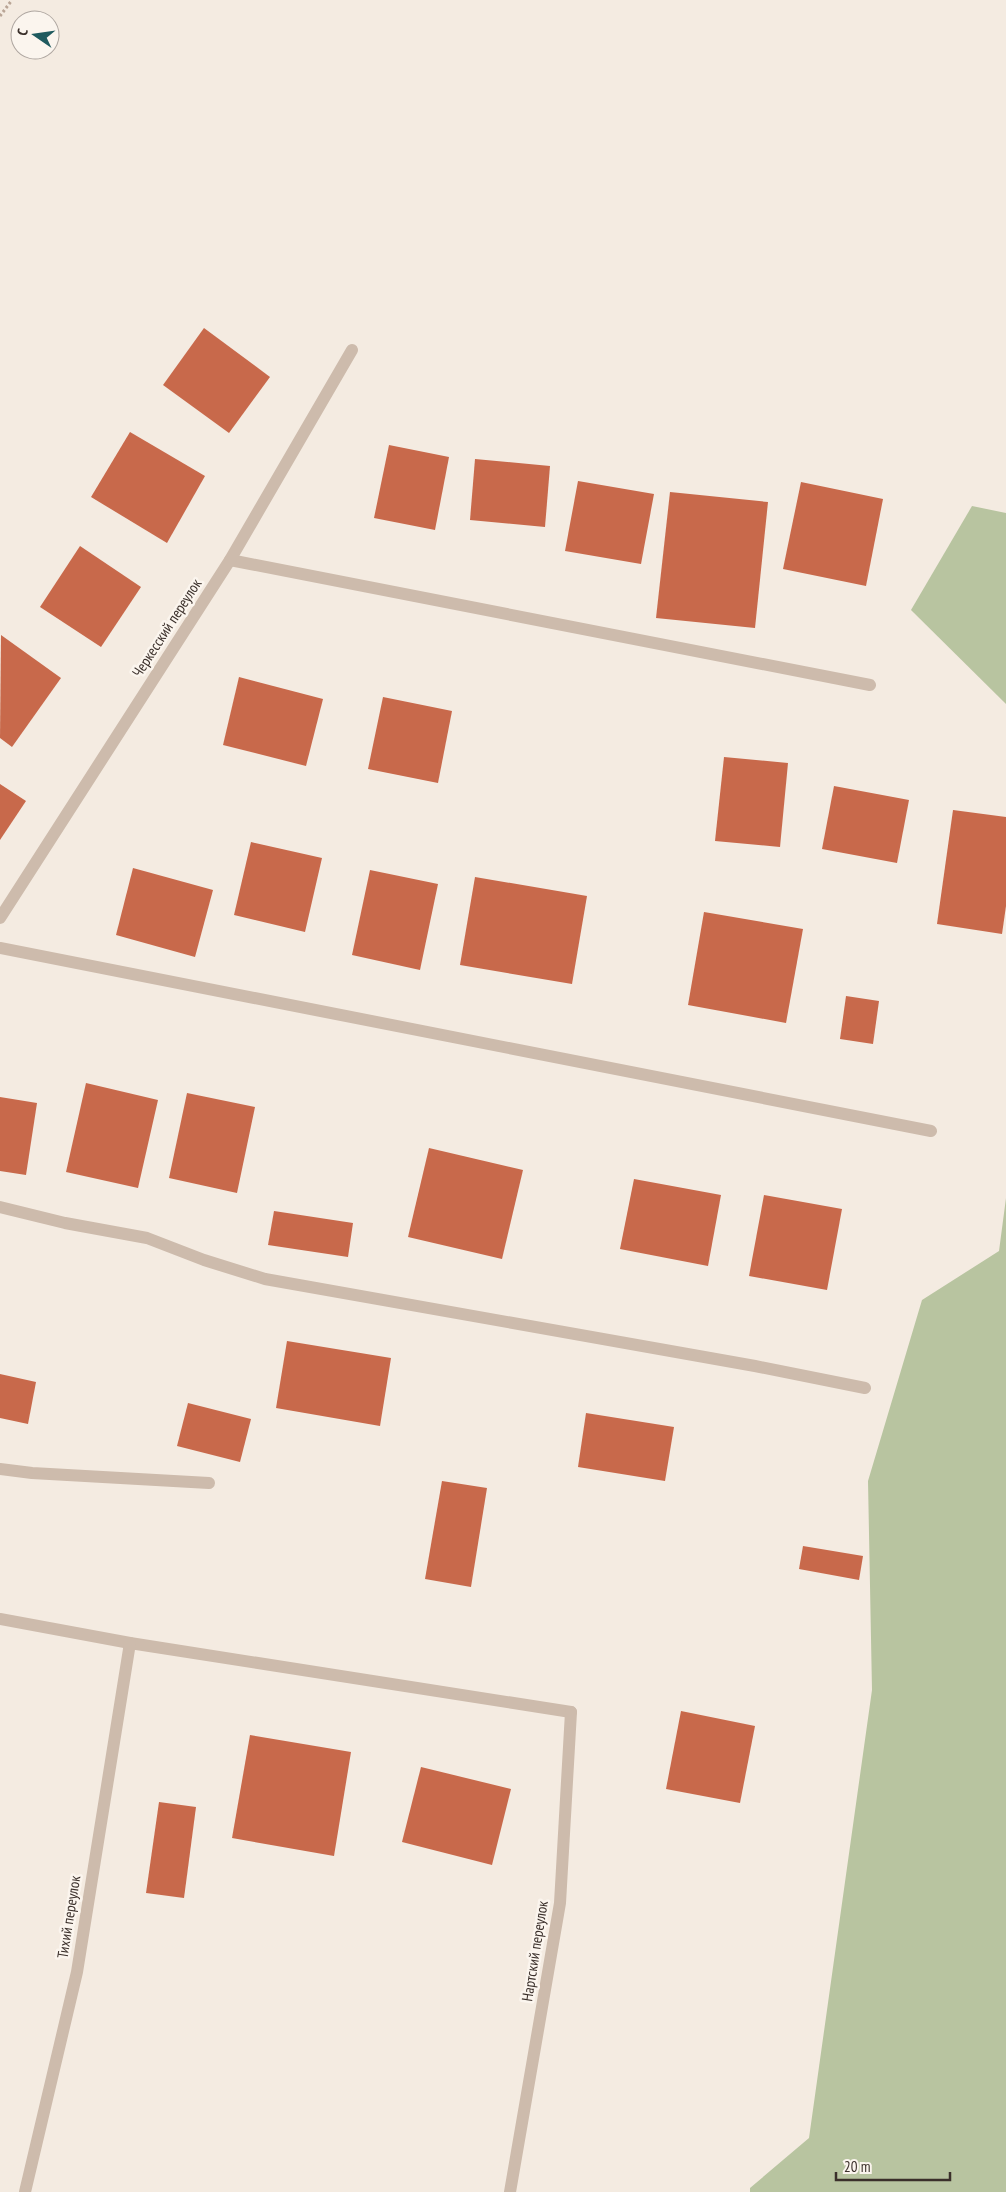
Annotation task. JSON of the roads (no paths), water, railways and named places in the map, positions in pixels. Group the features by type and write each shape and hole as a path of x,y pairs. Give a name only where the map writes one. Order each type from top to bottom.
{"street":[{"name":"Черкесский переулок","path":"0,918 230,560 352,350"},
{"path":"230,560 870,684"},
{"path":"0,948 931,1131"},
{"path":"0,1206 65,1223 146,1238 204,1260 265,1279 755,1366 865,1388"},
{"path":"0,1469 32,1473 209,1482"},
{"path":"0,1619 130,1644"},
{"name":"Нартский переулок","path":"130,1644 571,1712 560,1903 510,2192"},
{"name":"Тихий переулок","path":"25,2192 77,1972 130,1644"}]}
